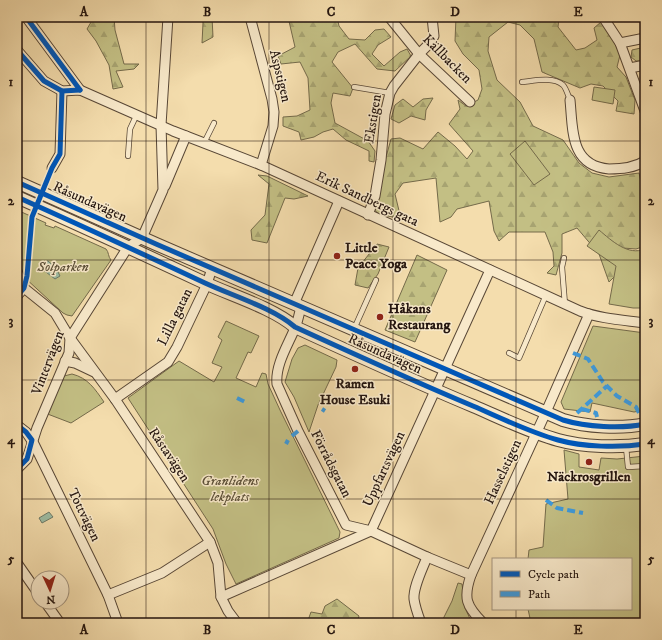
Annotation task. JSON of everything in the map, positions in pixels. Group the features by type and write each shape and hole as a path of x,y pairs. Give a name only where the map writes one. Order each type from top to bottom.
{"street":[{"path":"26,17 80,90"},
{"path":"142,238 164,190 167,170 162,125 168,17"},
{"name":"Aspstigen","path":"250,17 272,99 274,112 273,126 261,165"},
{"name":"Källbacken","path":"389,17 419,54 470,102"},
{"name":"Ekstigen","path":"368,215 375,196 381,160 385,114 390,93 434,36 432,17"},
{"path":"603,17 620,43 645,111"},
{"path":"620,43 645,38"},
{"path":"17,50 44,81 62,91 80,90"},
{"path":"630,68 645,65"},
{"name":"Erik Sandbergs gata","path":"80,90 186,136 261,165 565,305 589,314 615,319 645,322"},
{"path":"52,168 60,154 62,91"},
{"path":"570,100 572,126 577,150 584,161 602,168 618,169 632,167 645,161"},
{"path":"167,170 186,136"},
{"name":"Råsundavägen","path":"17,182 142,238 568,422 592,425 625,426 645,424"},
{"name":"Råsundavägen","path":"17,197 276,315 288,321 295,327 536,433 574,443 626,446 645,444"},
{"name":"Förrådsgatan","path":"339,201 298,305 295,327 278,368 276,377 277,384 346,525 371,531 427,557 471,575"},
{"name":"Vintervägen","path":"17,469 27,459 32,440 69,353 70,338 128,247 142,238"},
{"name":"Lilla gatan","path":"115,399 168,362 177,347 207,284 212,268"},
{"name":"Uppfartsvägen","path":"371,531 490,270"},
{"name":"Råstavägen","path":"17,271 24,288 54,313 70,338 115,399 210,542 218,563 221,596 228,612 237,623"},
{"path":"17,296 24,288"},
{"name":"Hasselstigen","path":"471,575 589,314"},
{"name":"Råstavägen","path":"65,361 75,363 95,372"},
{"name":"Tottvägen","path":"17,425 26,432 32,440 108,595 118,623"},
{"path":"221,596 371,531"},
{"path":"108,595 162,573 210,542"},
{"path":"421,623 414,598 415,589 427,557"},
{"path":"17,563 30,581"},
{"path":"471,575 466,596 475,615 483,623"},
{"path":"51,610 60,623"}],"lane":[{"path":"522,82 557,81 563,85 570,100"},
{"path":"354,87 390,93"},
{"path":"128,156 130,129 137,114"},
{"path":"204,143 214,123"},
{"path":"564,258 562,267 565,305"},
{"name":"Råsundavägen","path":"354,330 376,280"},
{"path":"509,353 519,358 546,295"},
{"path":"626,446 628,467 645,466"}],"green space":[{"path":"94,17 114,17 115,30 124,64 139,64 134,69 116,71 123,87 113,89 109,65 96,41 87,29"},
{"path":"202,17 212,17 213,37 202,43 203,23"},
{"path":"288,17 324,17 327,21 337,17 339,26 349,39 365,40 375,30 384,29 391,37 378,45 372,54 384,66 400,52 407,49 411,56 395,71 377,69 355,44 338,52 332,62 353,88 350,96 333,93 331,103 335,123 368,141 375,151 374,162 369,161 369,151 346,140 333,129 314,137 301,140 299,132 283,126 283,117 297,116 310,110 308,78 300,62 281,64 278,56 295,47"},
{"path":"456,17 559,17 558,27 576,50 585,48 597,40 594,28 601,22 621,51 617,67 626,77 635,100 634,114 616,111 618,101 603,86 591,84 580,88 542,72 534,39 520,25 508,22 489,37 488,51 497,80 520,102 533,126 563,140 579,163 592,173 609,177 639,173 645,197 645,246 636,249 623,248 616,275 609,282 599,254 577,228 562,234 562,253 556,275 547,273 554,266 553,252 545,232 509,232 499,241 494,231 489,201 457,209 451,217 440,222 436,178 403,183 395,194 401,219 379,214 372,208 391,139 400,138 423,149 438,132 455,146 467,159 473,151 449,124 460,109 458,100 466,106 478,100 482,89 479,70 463,54 455,41"},
{"path":"645,47 645,61 636,61 631,57 632,50"},
{"path":"594,87 615,90 613,104 592,100"},
{"path":"433,98 426,110 425,120 411,116 399,123 391,119 395,105 403,99 413,107 423,99"},
{"path":"525,141 550,174 534,185 510,154"},
{"path":"258,175 267,176 308,196 294,199 285,198 267,243 252,240 251,230 265,215 269,184"},
{"name":"Solparken","path":"17,210 46,223 45,225 54,228 55,226 107,250 111,260 72,316 63,313 24,277 17,267"},
{"path":"599,230 615,243 626,249 639,251 645,249 645,308 633,308 609,304 616,266 587,246"},
{"path":"377,244 389,247 378,274 368,288 355,285 358,268"},
{"path":"417,255 447,270 415,342 385,330"},
{"name":"Granlidens lekplats","path":"226,321 259,336 251,353 248,352 236,378 256,387 262,373 266,374 268,384 280,410 340,532 339,538 236,584 226,564 213,529 128,398 179,361 214,382 222,367 212,363 222,340 218,337"},
{"path":"593,326 645,333 645,410 634,412 592,403 590,412 564,409 561,402"},
{"path":"305,345 337,360 336,367 318,405 309,432 294,397 285,382 292,359 298,348"},
{"path":"72,374 87,381 104,402 71,423 45,413 64,376"},
{"path":"564,450 579,454 579,467 599,470 601,458 617,459 645,456 645,623 531,623 528,610 632,610 632,558 528,558 529,550 543,547 546,504 568,499"},
{"path":"458,583 462,584 465,608 472,623 441,623 452,601"},
{"path":"337,599 359,616 357,623 307,623 311,612 322,614 325,606"}],"shaded area":[{"path":"48,261 56,268 60,276 55,279 42,269 43,262"},
{"path":"49,512 53,517 42,523 39,518"}],"marked path":[{"path":"573,353 588,359 603,382 617,396 636,407 640,415"},
{"path":"577,413 607,386"},
{"path":"237,398 247,403"},
{"path":"582,409 596,413 597,417"},
{"path":"292,436 298,431"},
{"path":"286,444 288,440"},
{"path":"546,500 557,508 583,513"}],"cycle path":[{"path":"26,17 80,90"},
{"path":"17,50 44,81 62,91 80,90"},
{"path":"17,296 24,288 27,276 32,217 52,168 60,154 62,91"},
{"path":"17,182 156,244 563,420 582,424 604,426 636,426 645,424"},
{"path":"17,197 205,283 264,308 286,320 295,327 526,429 547,437 578,444 613,446 645,444"},
{"path":"17,425 26,432 32,440 27,459 17,469"}],"place":[{"name":"Little Peace Yoga","path":"337,256"},
{"name":"Håkans Restaurang","path":"380,317"},
{"name":"Ramen House Esuki","path":"355,369"},
{"name":"Näckrosgrillen","path":"589,462"}]}
